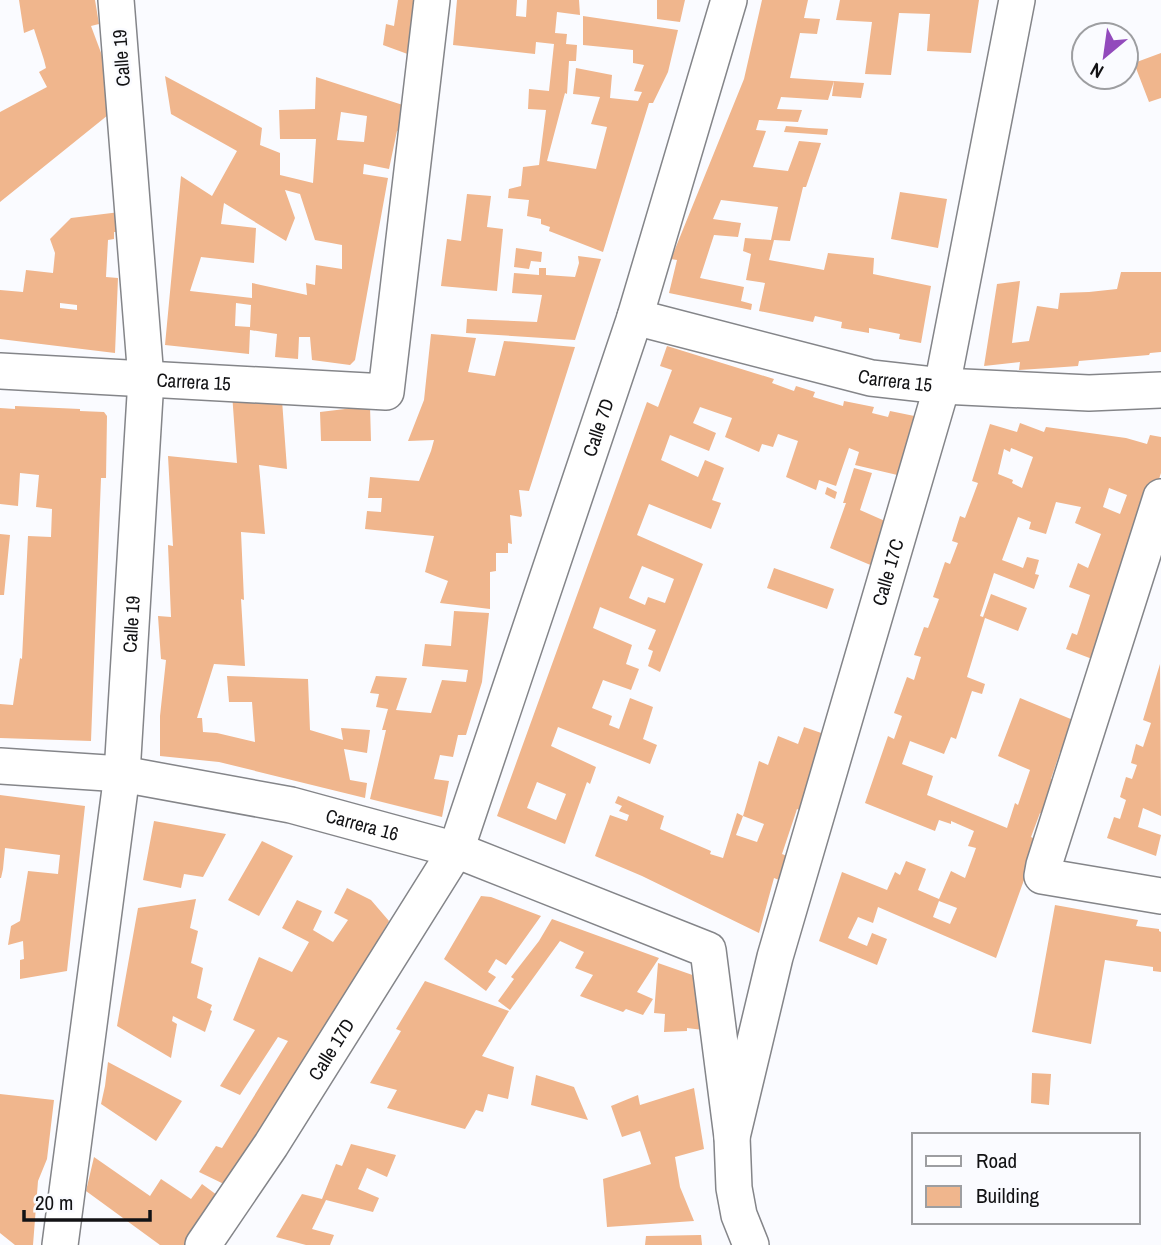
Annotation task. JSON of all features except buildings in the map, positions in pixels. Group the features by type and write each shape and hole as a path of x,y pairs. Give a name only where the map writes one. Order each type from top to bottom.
{"street":[{"name":"Calle 19","path":"60,1245 122,774 146,379 116,0"},
{"name":"Carrera 15","path":"0,371 386,392 432,0"},
{"name":"Calle 7D","path":"456,850 635,317 729,0"},
{"name":"Calle 17C","path":"733,1138 775,957 942,386 1017,0"},
{"name":"Carrera 15","path":"635,317 871,378 942,386 1089,393 1161,390"},
{"path":"1161,497 1042,876 1161,896"},
{"name":"Carrera 16","path":"0,766 122,774 291,805 456,850 708,950 733,1138"},
{"name":"Calle 17D","path":"203,1245 271,1145 456,850"},
{"path":"733,1138 734,1188 751,1245"}]}
